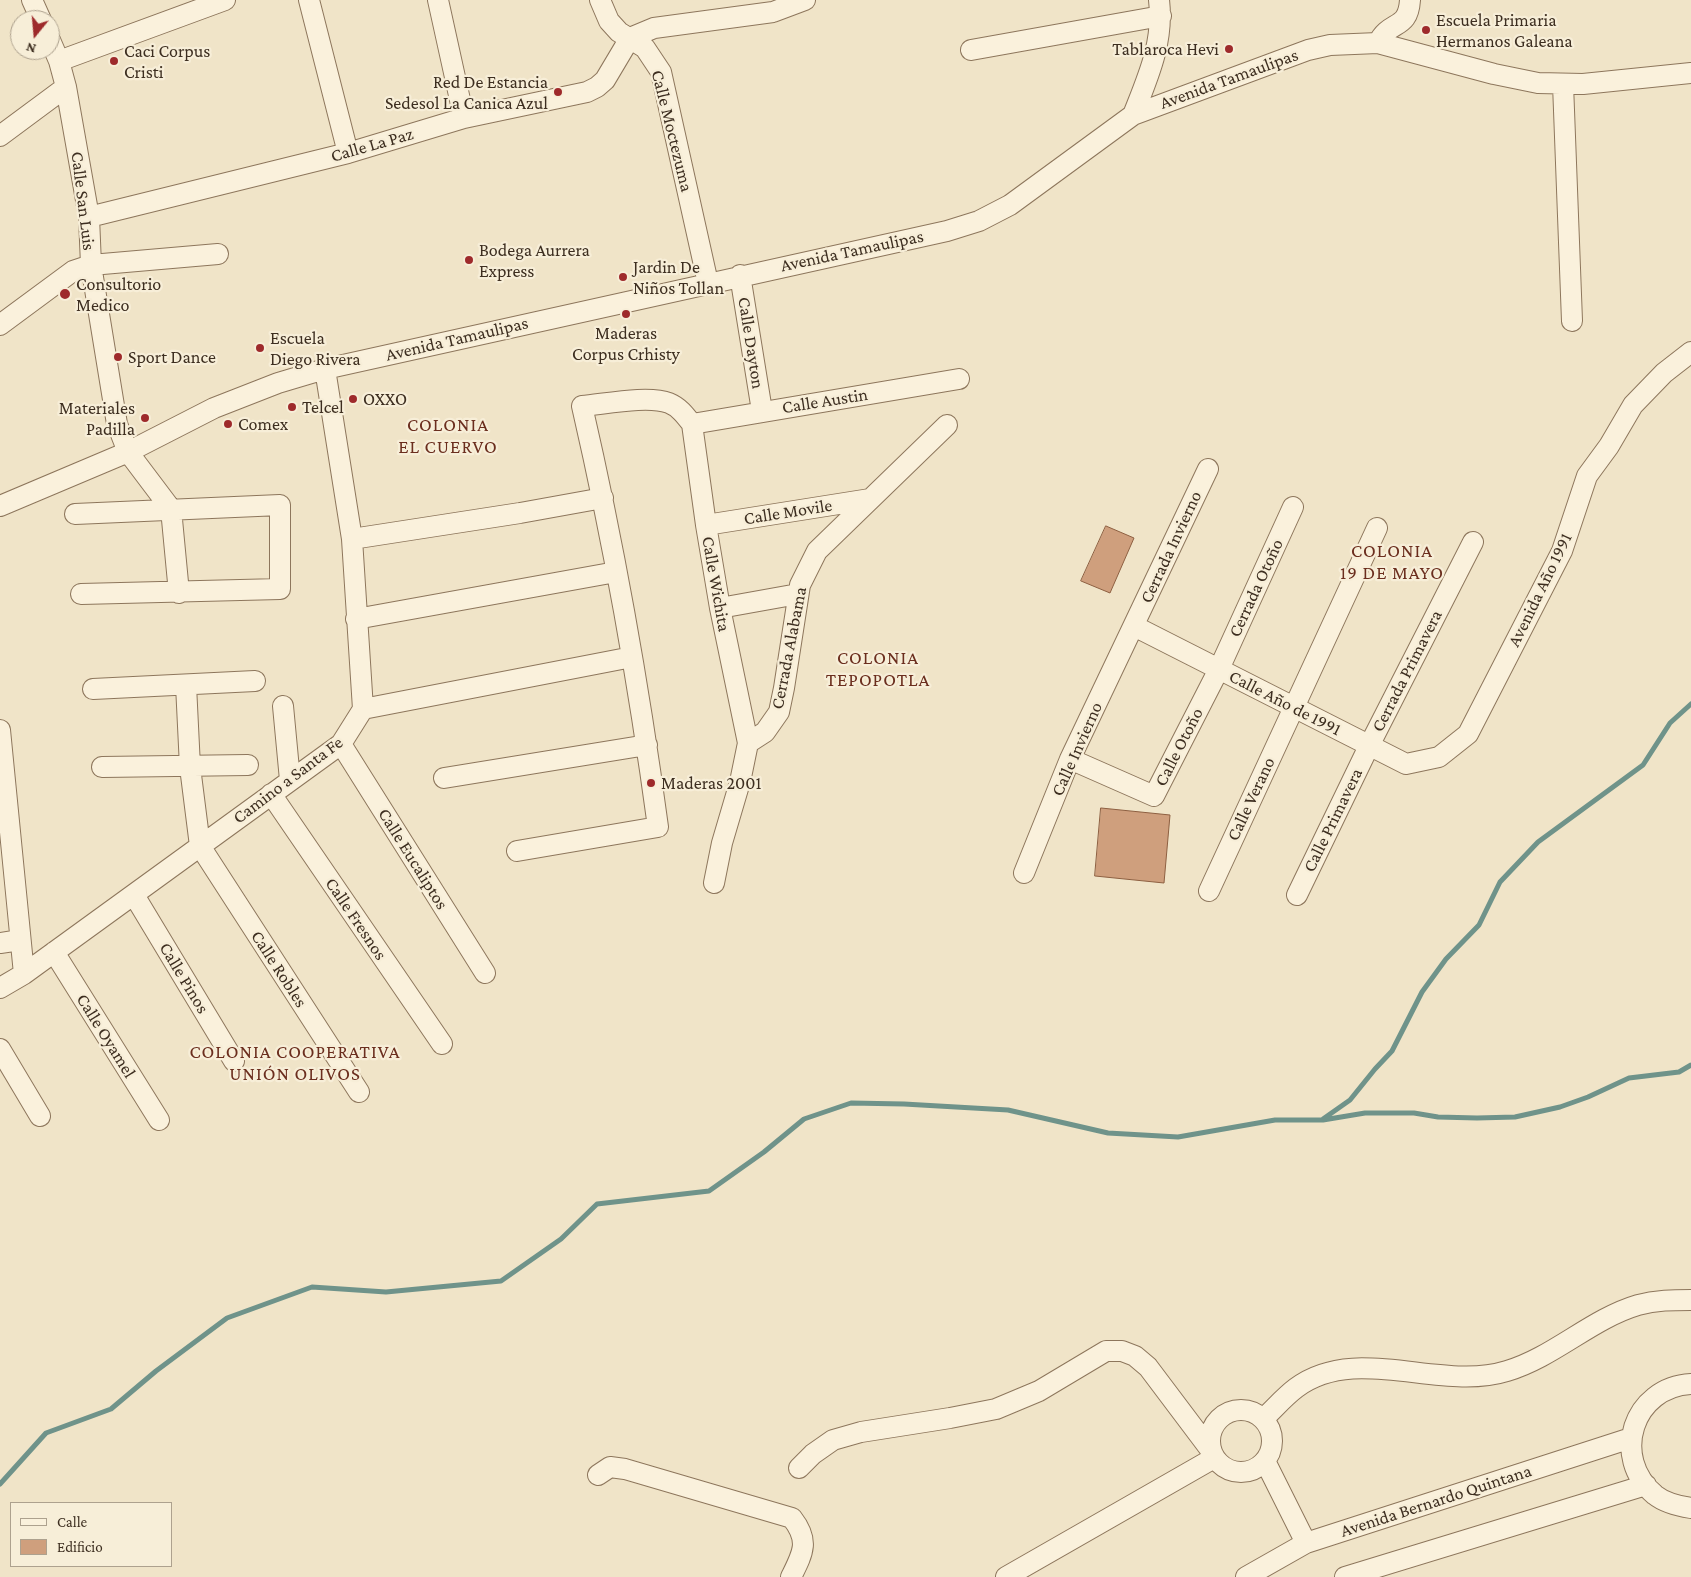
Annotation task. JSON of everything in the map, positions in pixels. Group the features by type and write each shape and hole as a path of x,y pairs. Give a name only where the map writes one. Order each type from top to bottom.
{"street":[{"path":"59,61 226,0"},
{"path":"309,0 348,153"},
{"path":"438,0 464,118"},
{"name":"Calle Moctezuma","path":"600,0 609,21 619,32 645,48 661,72 708,282"},
{"path":"630,38 654,28 773,12 805,0"},
{"path":"1378,43 1382,33 1404,21 1409,9 1410,0"},
{"path":"971,50 1160,8 1156,56 1133,115"},
{"name":"Calle La Paz","path":"88,217 348,153 464,118 587,92 605,80 630,38"},
{"name":"Avenida Tamaulipas","path":"0,506 128,452 214,408 278,383 325,369 708,282 947,231 978,221 1010,205 1133,115 1308,50 1330,45 1378,43 1494,74 1538,83 1583,84 1691,73"},
{"name":"Calle San Luis","path":"59,61 66,87 88,217 91,265 117,424 128,452 171,510"},
{"path":"1563,84 1572,321"},
{"path":"0,136 66,87"},
{"path":"0,325 73,271 91,265 218,254"},
{"name":"Calle Dayton","path":"740,276 762,411"},
{"name":"Avenida Año 1991","path":"1440,757 1468,734 1562,551 1587,476 1609,446 1633,406 1664,373 1691,352"},
{"path":"325,369 352,539 363,709 632,657"},
{"name":"Calle Austin","path":"692,424 959,379"},
{"path":"517,851 658,827 647,745 632,657 603,498 582,406 649,399 668,403 682,412 692,424"},
{"name":"Calle Wichita","path":"692,424 720,608 748,744"},
{"name":"Cerrada Alabama","path":"748,744 766,732 779,712 800,585 817,551 947,424"},
{"name":"Cerrada Invierno","path":"1134,626 1208,469"},
{"path":"352,539 603,498"},
{"name":"Calle Movile","path":"706,525 870,499"},
{"path":"75,514 280,505 280,589 81,594"},
{"name":"Cerrada Otoño","path":"1219,669 1293,507"},
{"path":"171,510 179,593"},
{"name":"Calle Verano","path":"1209,891 1377,528"},
{"name":"Cerrada Primavera","path":"1369,746 1473,542"},
{"path":"356,619 616,572"},
{"path":"720,608 798,594"},
{"name":"Calle Año de 1991","path":"1134,626 1406,764 1440,757"},
{"name":"Calle Invierno","path":"1024,873 1070,759 1134,626"},
{"name":"Calle Otoño","path":"1070,759 1154,796 1219,669"},
{"path":"93,689 255,681"},
{"path":"186,685 190,767 200,846"},
{"path":"283,706 290,780"},
{"name":"Camino a Santa Fe","path":"0,988 24,974 341,744 363,709"},
{"path":"0,739 5,837 24,974"},
{"name":"Calle Eucaliptos","path":"341,744 484,973"},
{"path":"714,883 722,843 740,782 748,744"},
{"path":"444,778 647,745"},
{"name":"Calle Primavera","path":"1296,895 1369,746"},
{"path":"102,767 248,765"},
{"name":"Calle Fresnos","path":"271,794 442,1044"},
{"name":"Calle Robles","path":"200,846 359,1092"},
{"name":"Calle Pinos","path":"134,895 234,1061"},
{"path":"0,943 20,940"},
{"name":"Calle Oyamel","path":"54,952 159,1120"},
{"path":"0,1050 40,1116"},
{"path":"1263,1420 1297,1388 1319,1376 1344,1369 1372,1368 1462,1378 1506,1372 1528,1363 1615,1314 1639,1305 1661,1300 1691,1300"},
{"path":"799,1468 813,1454 833,1440 861,1432 996,1409 1039,1391 1106,1351 1122,1351 1135,1356 1148,1366 1213,1455 1221,1465 1229,1470 1248,1471 1264,1461 1270,1451 1272,1440 1269,1429 1263,1420 1253,1412 1241,1410 1229,1412 1219,1419 1212,1428 1209,1440 1213,1455"},
{"path":"1691,1384 1681,1384 1662,1392 1646,1405 1635,1422 1631,1438 1633,1462 1641,1480 1656,1496 1674,1505 1691,1508"},
{"name":"Avenida Bernardo Quintana","path":"1246,1577 1306,1543 1631,1438"},
{"path":"1006,1577 1213,1455"},
{"path":"1264,1461 1306,1543"},
{"path":"598,1475 610,1467 625,1468 792,1518 801,1530 803,1553 791,1577"},
{"path":"1345,1577 1646,1485"}],"building":[{"path":"1106,526 1134,538 1110,593 1081,581"},
{"path":"1101,808 1170,815 1164,883 1095,876"}],"waterway":[{"path":"1323,1119 1350,1100 1392,1051 1422,992 1446,959 1479,925 1500,882 1538,842 1643,765 1670,723 1691,704"},
{"path":"0,1484 46,1433 111,1409 156,1371 227,1318 312,1287 386,1292 501,1281 561,1239 597,1204 709,1191 764,1152 804,1119 851,1103 1008,1110 1108,1133 1178,1137 1275,1120 1323,1120 1365,1113 1414,1113 1438,1117 1515,1117 1560,1107 1588,1097 1629,1078 1679,1072 1691,1065"}],"place":[{"name":"Escuela Primaria Hermanos Galeana","path":"1426,30"},
{"name":"Tablaroca Hevi","path":"1229,49"},
{"name":"Caci Corpus Cristi","path":"114,61"},
{"name":"Red De Estancia Sedesol La Canica Azul","path":"558,92"},
{"name":"Bodega Aurrera Express","path":"469,260"},
{"name":"Jardin De Niños Tollan","path":"623,277"},
{"name":"Consultorio Medico","path":"65,294"},
{"name":"Maderas Corpus Crhisty","path":"626,314"},
{"name":"Escuela Diego Rivera","path":"260,348"},
{"name":"Sport Dance","path":"118,357"},
{"name":"OXXO","path":"353,399"},
{"name":"Telcel","path":"292,407"},
{"name":"Materiales Padilla","path":"145,418"},
{"name":"Comex","path":"228,424"},
{"name":"Maderas 2001","path":"651,783"}],"district":[{"name":"COLONIA EL CUERVO","path":"448,436"},
{"name":"COLONIA 19 DE MAYO","path":"1392,562"},
{"name":"COLONIA TEPOPOTLA","path":"878,669"},
{"name":"COLONIA COOPERATIVA UNIÓN OLIVOS","path":"295,1063"}]}
